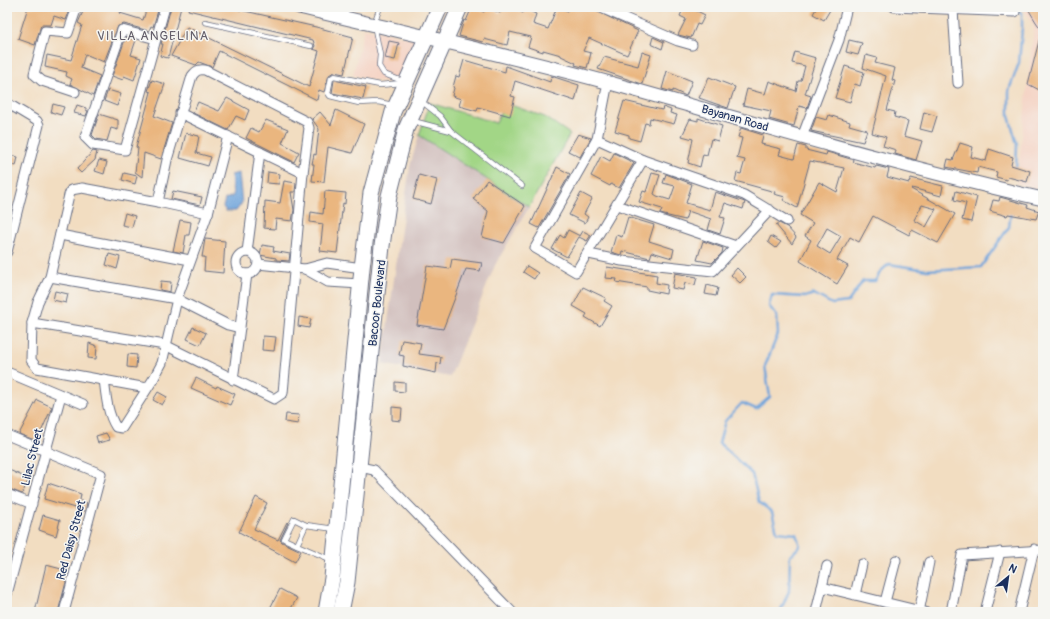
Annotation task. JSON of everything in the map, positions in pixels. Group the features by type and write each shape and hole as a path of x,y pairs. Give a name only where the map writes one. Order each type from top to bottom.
{"main road":[{"name":"Bayanan Road","path":"299,7 427,36 608,82 960,180 1043,199"},
{"name":"Bacoor Boulevard","path":"326,612 334,560 360,284 371,193 389,123 395,106 440,7"},
{"name":"Bacoor Boulevard","path":"341,612 347,582 386,216 397,164 409,120 460,7"}],"street":[{"path":"75,92 42,81 34,74 45,31 68,33 77,7"},
{"path":"156,39 122,30 85,137 93,145 125,150 165,7"},
{"path":"599,7 618,11 678,41 692,45"},
{"path":"802,137 839,40 848,7"},
{"path":"894,7 1014,12"},
{"path":"952,10 958,83"},
{"path":"32,323 165,345 274,399 283,393 303,173 309,128 307,122 205,70 200,69 192,76 180,113 158,202"},
{"path":"608,82 597,139 535,248 576,272 589,254 643,160"},
{"path":"7,103 37,121 39,125 7,252"},
{"path":"180,113 303,173"},
{"path":"104,379 106,400 112,421 116,427 122,428 162,363 177,299 208,213 228,136"},
{"path":"597,139 643,160 744,196 787,221"},
{"path":"247,252 260,152"},
{"path":"146,388 104,379 37,368 31,360 32,323 38,302 50,277 69,195 71,190 82,188 208,213"},
{"path":"617,205 736,246"},
{"path":"589,254 622,261 713,271 770,210"},
{"path":"60,235 190,260"},
{"path":"247,252 256,257 258,264 255,270 247,274 240,272 235,263 240,254 247,252"},
{"path":"258,264 305,269 327,263 362,268"},
{"path":"305,269 328,282 360,284"},
{"path":"233,380 247,274"},
{"path":"50,277 177,299 228,325 240,328"},
{"path":"7,372 83,404"},
{"name":"Lilac Street","path":"7,594 61,395"},
{"path":"7,435 46,451"},
{"name":"Red Daisy Street","path":"46,451 101,474 64,612"},
{"path":"343,464 374,470 512,612"},
{"path":"7,494 32,504"},
{"path":"951,612 962,555 1038,549 1019,612"},
{"path":"985,612 1000,552"},
{"path":"7,555 16,558"},
{"path":"885,602 896,560"},
{"path":"822,587 921,612 930,562"},
{"path":"855,595 862,564"},
{"path":"816,612 827,566"}],"lane":[{"path":"380,7 374,24 380,55 380,70 384,74 406,82"},
{"path":"205,22 311,46"},
{"path":"395,106 378,102 359,103 330,96 328,93 331,78 334,76 380,85 406,82"},
{"path":"418,99 440,116 452,131 522,186"},
{"path":"409,120 452,131"},
{"path":"334,560 284,539 294,519 306,525 337,529"},
{"path":"297,545 306,525"}],"shaded area":[{"path":"1022,7 1043,7 1043,191 1017,183 1034,26"},
{"path":"364,28 415,39 398,81 377,81 353,75"},
{"path":"419,135 529,207 495,265 450,377 382,364 410,166"}],"green space":[{"path":"430,103 496,123 505,103 545,117 570,134 529,207 419,135"}],"water":[{"path":"239,173 242,203 236,211 226,211 223,207 225,199 233,196 231,175"}],"building":[{"path":"28,7 61,7 70,10 66,20 54,16 51,25 41,25 35,45 18,39"},
{"path":"85,7 123,7 120,13 143,20 147,7 153,9 153,7 159,7 153,27 151,26 149,31 124,24 118,26 104,62 85,54 81,68 100,76 93,96 70,84 72,79 66,76 67,72 45,67 47,55 71,60 82,25 78,23"},
{"path":"171,7 181,7 168,58 160,56 163,44 161,44"},
{"path":"189,7 227,7 353,37 344,74 334,72 329,75 324,92 319,90 317,100 219,51 212,67 199,62 196,65 171,56 187,27 309,87 319,51 313,49 315,46 313,40 188,10"},
{"path":"472,7 484,12 486,7 500,13 503,7 511,7 523,13 525,9 536,14 533,24 548,29 557,7 568,11 570,7 588,7 638,31 627,55 589,38 583,51 591,53 587,68 575,65 576,63 561,55 543,50 543,52 528,47 531,37 510,32 507,45 484,39 483,42 459,36 464,20 466,21"},
{"path":"684,7 689,7 705,15 700,25 697,24 691,38 678,35 686,19 680,16"},
{"path":"817,7 825,7 830,10 824,20 813,14"},
{"path":"1027,7 1043,7 1043,32 1036,22"},
{"path":"1041,33 1043,34 1043,92 1028,84"},
{"path":"126,37 136,40 131,55 141,58 134,80 124,76 123,80 112,76"},
{"path":"653,37 664,42 662,49 651,44"},
{"path":"849,40 862,43 858,55 846,52"},
{"path":"389,41 399,43 395,60 385,58"},
{"path":"642,52 651,55 642,84 598,69 604,57 638,66"},
{"path":"795,52 816,58 805,94 811,96 807,108 799,106 794,126 769,119 771,111 743,105 747,89 765,94 769,81 796,91 798,81 801,81 805,66 792,63"},
{"path":"866,55 877,58 875,63 895,68 892,80 895,81 887,110 895,112 894,117 908,121 904,136 922,141 916,160 895,154 896,150 883,146 886,137 872,133 886,76 863,68"},
{"path":"464,60 505,72 506,66 550,82 551,76 579,85 575,101 515,81 511,96 515,97 510,116 478,107 477,111 459,106 461,99 452,96 456,76 459,77"},
{"path":"845,66 864,72 860,86 855,84 850,102 835,98"},
{"path":"667,71 692,81 686,96 673,90 673,92 662,89"},
{"path":"709,77 735,87 728,108 699,98"},
{"path":"152,80 165,84 154,116 172,123 161,159 144,153 142,177 135,172 138,148 136,147 151,92 148,91"},
{"path":"334,80 366,87 363,99 332,93"},
{"path":"108,90 121,94 117,106 104,101"},
{"path":"227,98 249,110 245,120 236,116 228,130 193,113 198,102 219,111"},
{"path":"624,101 662,110 663,107 671,110 670,113 677,115 674,124 650,118 649,124 645,123 640,141 629,138 629,135 615,131"},
{"path":"53,104 64,107 61,115 51,112"},
{"path":"77,105 86,108 88,111 86,116 74,113"},
{"path":"336,110 364,124 352,153 328,147 324,182 312,181 314,164 312,164 314,154 316,155 319,129 312,119 320,112 331,125"},
{"path":"924,112 937,116 932,132 920,129"},
{"path":"99,114 118,120 118,130 111,128 107,141 96,139 92,135"},
{"path":"829,115 850,122 849,125 867,130 863,142 811,131 816,117 827,120"},
{"path":"698,118 722,126 718,141 711,139 707,155 703,154 700,167 688,163 693,139 682,136 690,119 698,121"},
{"path":"266,120 288,129 282,143 299,152 294,162 246,138 251,128 259,132"},
{"path":"741,128 763,135 761,144 781,149 779,155 794,159 798,145 806,147 806,150 826,155 827,152 854,160 853,162 875,168 876,166 889,169 887,177 909,183 911,178 943,186 941,196 912,188 911,189 955,214 938,243 912,230 909,235 873,216 859,242 850,237 837,260 848,266 837,284 800,261 811,240 805,236 813,223 800,215 819,182 837,192 844,168 810,161 797,208 783,200 785,197 774,194 775,192 735,181 737,173 741,174 745,160 737,158 742,138 738,137","holes":["922,205 936,209 926,227 914,220","827,228 841,236 830,254 817,246"]},
{"path":"186,133 199,136 196,153 211,157 208,166 180,158"},
{"path":"578,134 591,138 580,157 568,151"},
{"path":"960,143 973,147 971,157 986,161 989,149 1013,157 1011,165 1030,171 1027,182 1008,177 1007,180 996,177 997,172 978,167 977,173 946,167 948,159 953,160"},
{"path":"93,151 97,152 95,160 81,173 77,169"},
{"path":"614,153 634,163 619,188 611,184 610,186 591,176 601,156 610,161"},
{"path":"7,154 18,157 16,166 7,163"},
{"path":"99,160 107,162 104,174 95,171"},
{"path":"557,167 570,174 539,228 531,224"},
{"path":"268,172 280,174 279,184 267,183"},
{"path":"124,173 137,176 135,184 122,180"},
{"path":"652,173 660,175 654,194 657,196 670,200 675,186 663,183 666,174 692,184 686,203 710,210 715,192 745,202 743,209 725,203 720,217 725,218 720,234 708,230 711,219 688,211 685,220 660,214 662,209 639,202 643,191 646,192"},
{"path":"419,175 437,180 431,204 413,199"},
{"path":"487,180 525,206 504,243 482,237 488,211 473,199"},
{"path":"284,181 296,183 295,192 291,192 294,210 292,221 276,219 275,229 264,228 265,201 280,203"},
{"path":"173,191 202,197 200,205 171,199"},
{"path":"325,191 346,193 345,204 343,203 337,253 320,251 323,224 310,222 311,212 323,214"},
{"path":"956,191 977,197 971,222 962,220 966,203 954,200"},
{"path":"581,193 592,199 584,214 588,217 585,223 569,215"},
{"path":"1000,197 1028,205 1027,207 1039,211 1036,219 1008,214 1007,216 990,211 993,200 999,201"},
{"path":"125,213 135,216 132,227 122,225"},
{"path":"628,217 654,225 649,241 674,249 672,258 652,252 650,258 622,251 621,255 611,252 616,235 622,237"},
{"path":"180,220 191,222 189,235 186,235 183,253 173,251"},
{"path":"779,223 787,227 796,237 792,244 776,225"},
{"path":"568,230 580,236 583,231 591,235 587,241 579,237 567,257 552,249 560,235 564,238"},
{"path":"771,236 781,242 776,248 768,242"},
{"path":"205,239 225,241 223,273 204,271 205,257 202,257"},
{"path":"703,241 723,248 722,253 712,263 697,260"},
{"path":"262,245 274,247 273,251 290,254 289,261 276,260 276,258 260,255"},
{"path":"109,254 120,257 117,269 106,265"},
{"path":"452,259 482,263 480,271 466,269 443,329 417,325 427,266 450,269"},
{"path":"527,266 538,273 534,279 523,272"},
{"path":"607,267 657,275 656,283 667,285 666,294 647,290 647,287 616,282 617,279 605,278"},
{"path":"737,268 746,277 740,283 731,275"},
{"path":"675,273 697,277 695,285 685,283 683,290 672,288"},
{"path":"161,281 171,282 170,292 160,290"},
{"path":"707,285 718,288 716,296 705,294"},
{"path":"583,287 606,298 604,301 612,306 600,326 585,317 587,314 573,306"},
{"path":"55,291 68,294 66,303 53,300"},
{"path":"299,317 311,319 309,328 298,326"},
{"path":"193,327 206,333 200,345 187,339"},
{"path":"263,336 276,337 274,351 262,350"},
{"path":"402,340 421,343 419,354 441,357 440,364 437,363 436,373 403,366 404,356 399,355"},
{"path":"89,343 97,346 96,359 88,358"},
{"path":"128,354 137,355 136,368 127,367"},
{"path":"196,378 216,388 217,386 235,394 230,405 191,388"},
{"path":"395,382 405,383 405,392 395,391"},
{"path":"158,392 167,397 162,405 153,400"},
{"path":"37,400 52,407 37,441 19,434"},
{"path":"392,407 402,408 401,421 392,420"},
{"path":"286,414 299,415 298,424 285,422"},
{"path":"106,433 110,440 98,443 96,436"},
{"path":"7,469 29,479 22,494 7,488"},
{"path":"48,483 81,494 80,500 87,503 85,511 44,499"},
{"path":"256,497 267,503 254,529 278,540 287,522 288,523 280,540 301,551 295,562 239,532"},
{"path":"43,515 60,520 56,536 39,530"},
{"path":"46,565 69,571 58,612 35,612"},
{"path":"280,589 297,598 289,612 268,612"}],"waterway":[{"path":"1015,7 1022,14 1019,63 1009,90 1009,116 1017,144 1016,169"},
{"path":"780,612 789,591 790,556 800,546 796,534 777,532 772,512 759,502 752,474 719,443 725,421 742,403 756,409 770,397 765,366 778,334 777,316 769,306 772,295 805,297 814,294 832,304 848,302 863,281 875,281 881,271 889,264 927,270 981,267 1009,227 1011,211"}],"district":[{"name":"VILLA ANGELINA","path":"153,35"}]}
